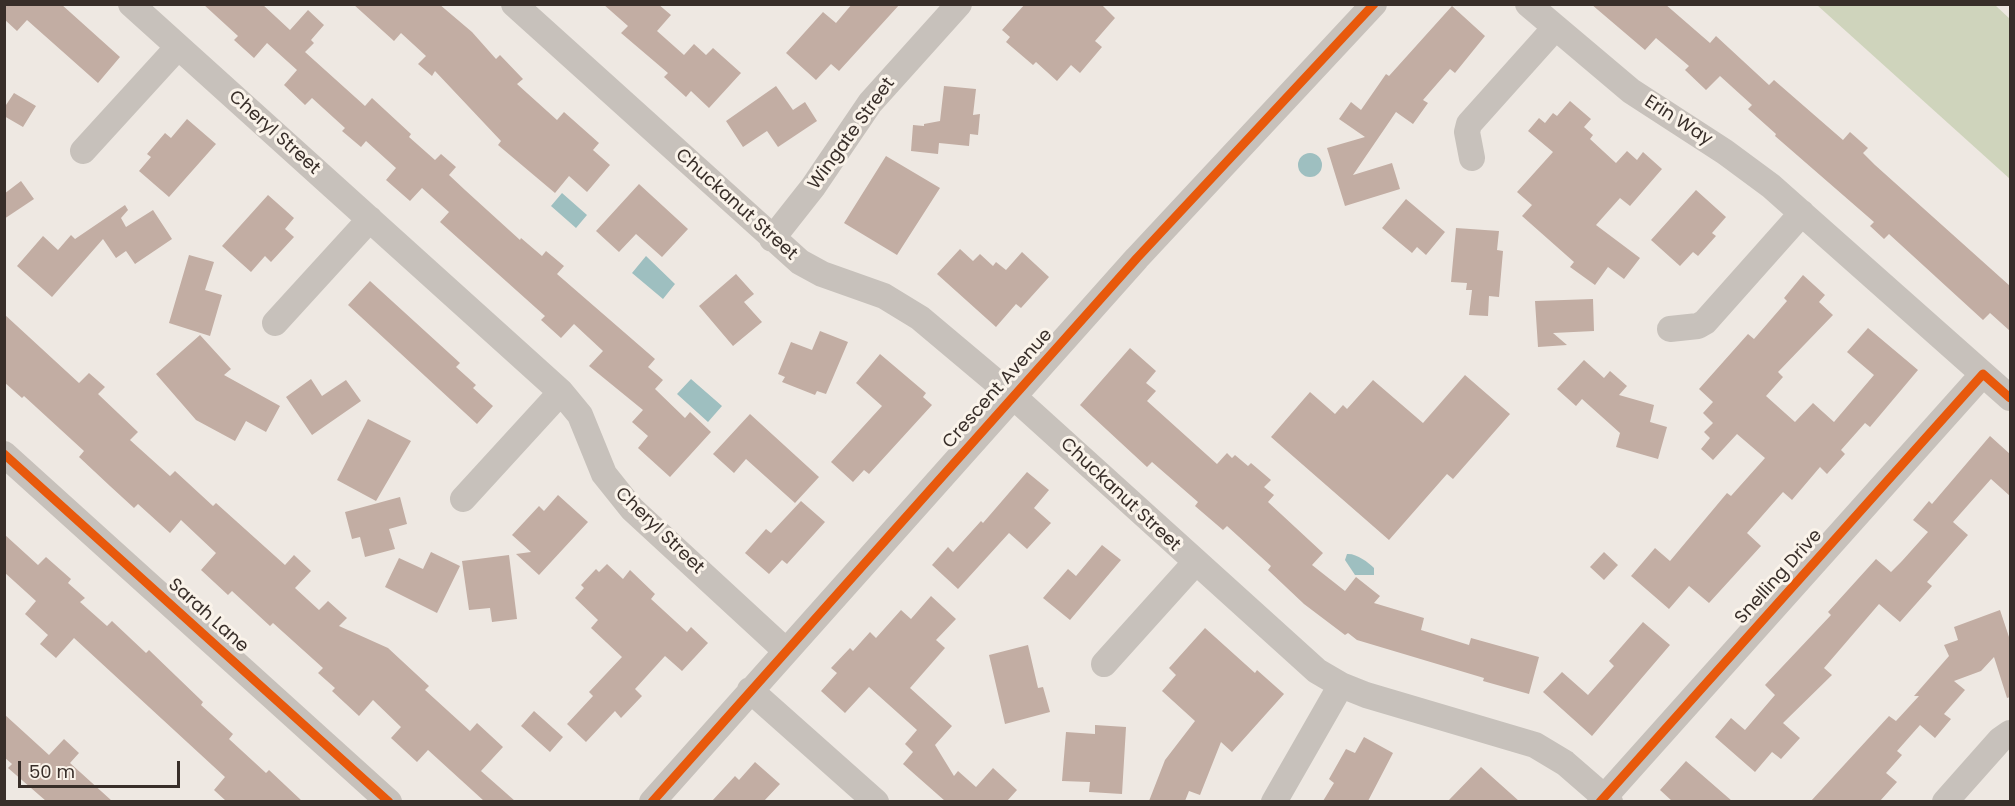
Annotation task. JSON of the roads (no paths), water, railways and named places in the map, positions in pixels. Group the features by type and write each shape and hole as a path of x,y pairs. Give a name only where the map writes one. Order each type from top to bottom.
{"street":[{"name":"Cheryl Street","path":"130,4 561,392 580,415 604,474 632,508 786,651"},
{"name":"Chuckanut Street","path":"514,4 772,239 810,268 884,297 908,309 1014,397 1305,662 1341,685 1524,741 1555,756 1604,800"},
{"name":"Wingate Street","path":"772,239 813,187 870,103 959,4"},
{"name":"Crescent Avenue","path":"652,801 1145,250 1374,4"},
{"name":"Erin Way","path":"1528,4 1622,84 1725,152 1802,213 2010,398"},
{"path":"1472,158 1467,132 1469,124 1555,28"},
{"path":"83,151 178,47"},
{"path":"1670,329 1698,326 1705,322 1802,213"},
{"path":"275,323 370,219"},
{"name":"Snelling Drive","path":"1604,800 1983,374"},
{"path":"463,499 561,392"},
{"name":"Sarah Lane","path":"4,454 389,801"},
{"name":"Chuckanut Street","path":"1104,664 1195,563"},
{"path":"1274,801 1341,685"},
{"path":"750,690 876,801"},
{"path":"1945,801 2000,740 2010,733"}],"water":[{"path":"1310,153 1319,156 1322,165 1319,174 1310,177 1301,174 1298,165 1301,156"},
{"path":"562,193 587,215 576,228 551,206"},
{"path":"646,256 675,284 663,299 632,273"},
{"path":"691,379 722,406 708,422 677,394"},
{"path":"1347,554 1358,556 1369,563 1374,568 1374,575 1355,575 1345,560"}]}
